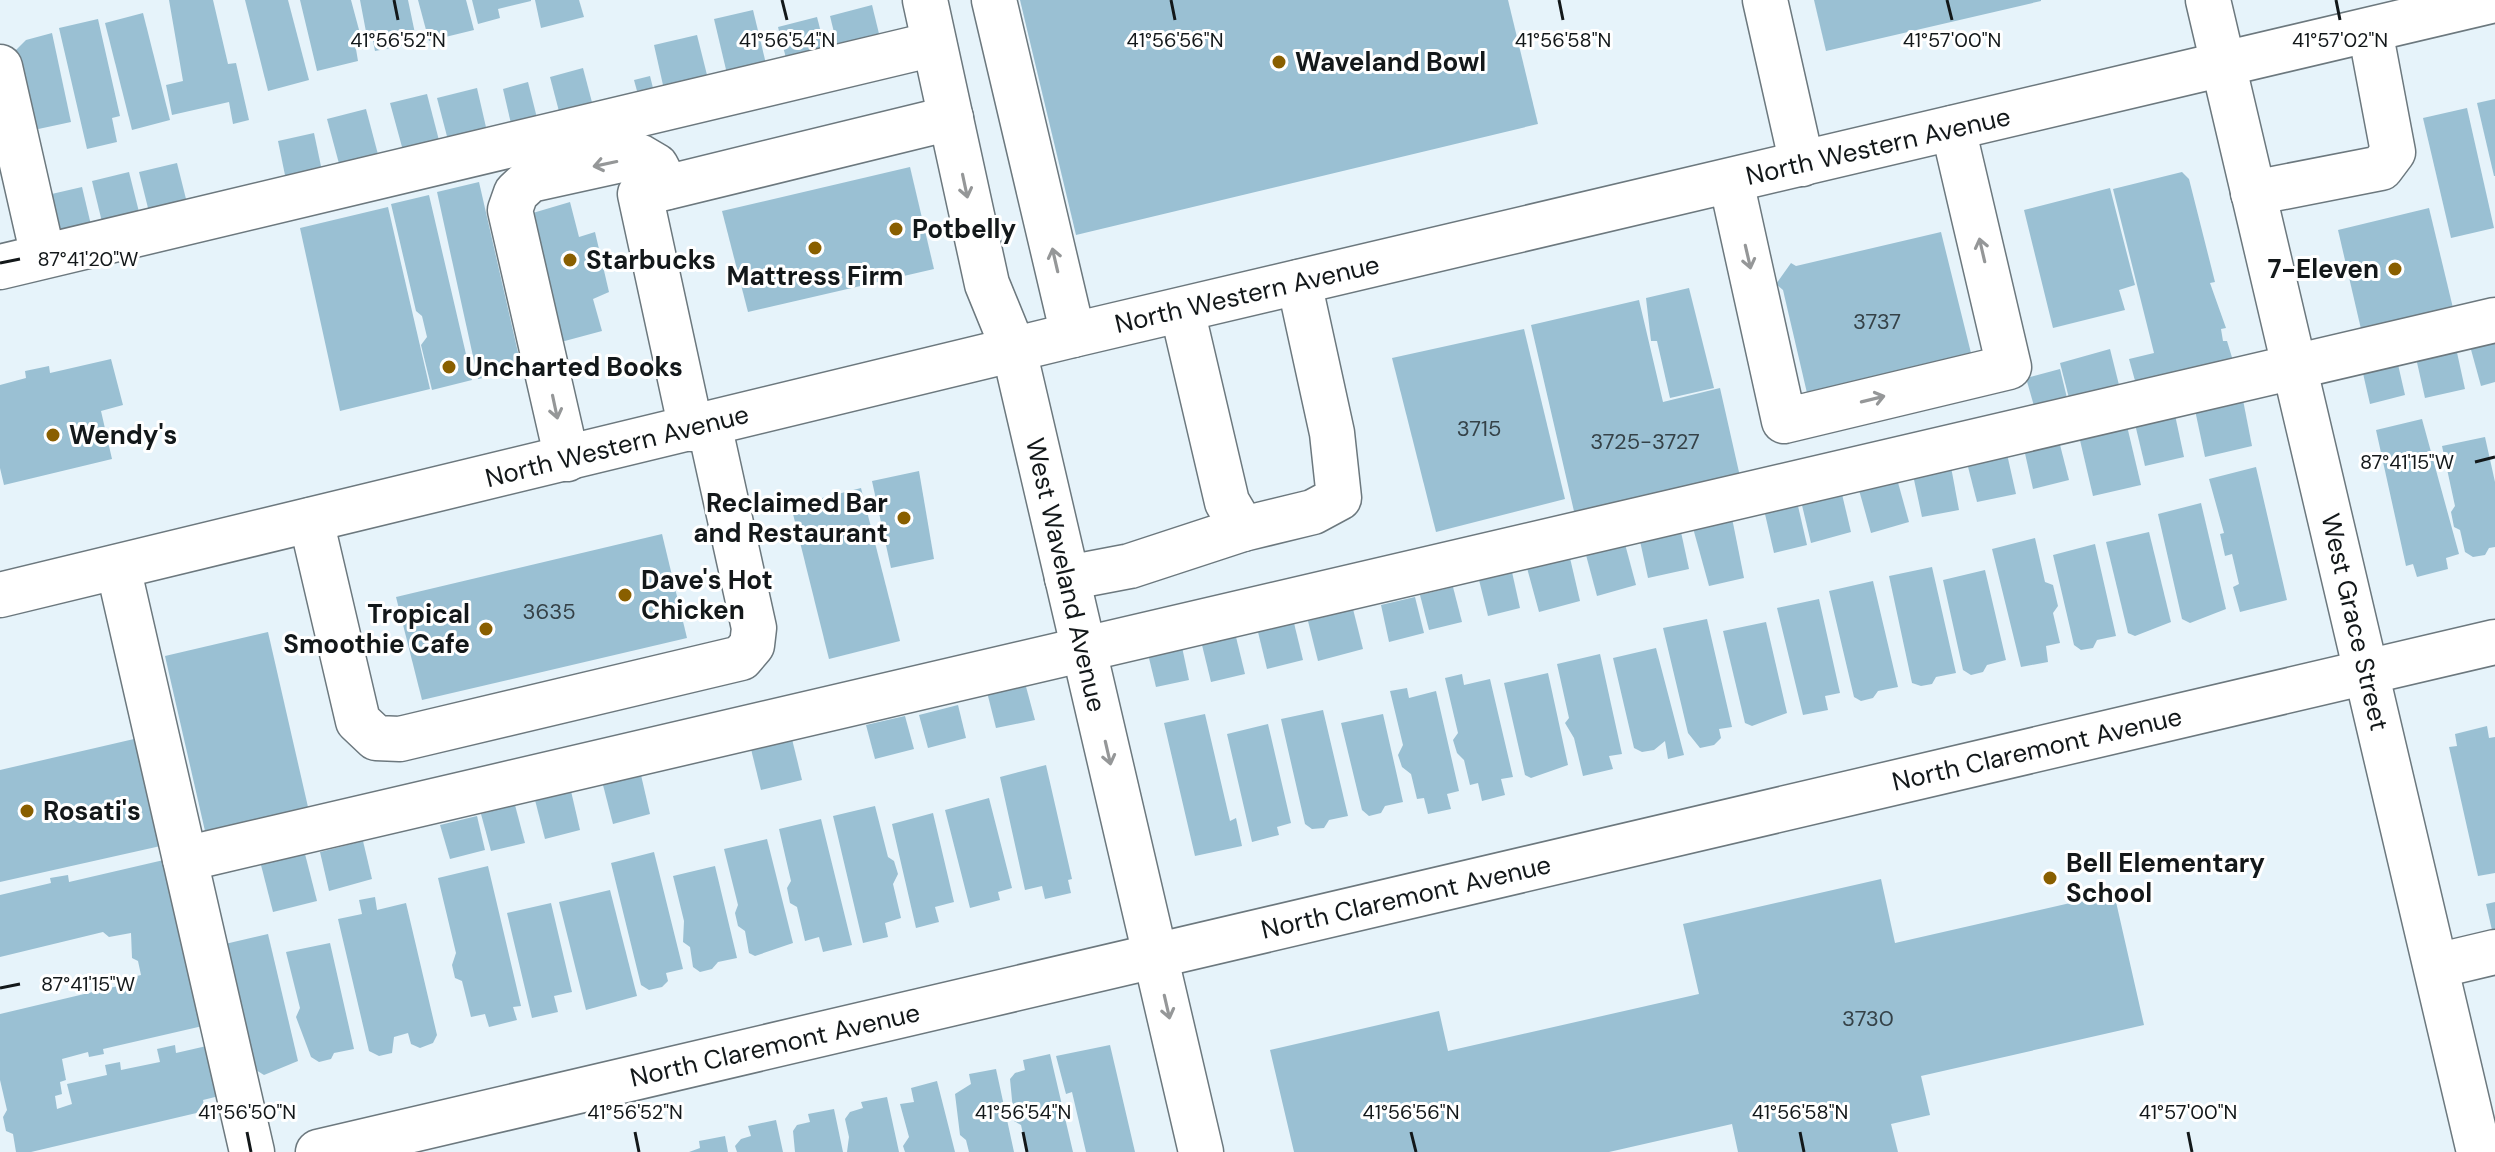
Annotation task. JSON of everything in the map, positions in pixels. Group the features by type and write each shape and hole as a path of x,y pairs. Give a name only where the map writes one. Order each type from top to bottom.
{"street":[{"name":"West Waveland Avenue","path":"925,0 987,284 1014,350 1201,1152"},
{"path":"994,0 1073,335"},
{"path":"1765,0 1802,164"},
{"name":"West Grace Street","path":"2208,0 2479,1152"},
{"name":"North Western Avenue","path":"0,595 1073,335 2495,0"},
{"path":"2253,193 2381,168 2393,152 2370,30"},
{"path":"0,267 934,44"},
{"path":"0,67 43,256"},
{"path":"311,520 358,721 376,738 400,739 741,658 752,645 754,628 640,194 951,118"},
{"path":"1731,181 1784,421 2009,367 1953,128"},
{"path":"567,459 510,210 516,193 530,180 639,156 656,166 667,187"},
{"path":"1067,578 1130,566 1243,529 1313,512 1339,498 1332,433 1299,282"},
{"path":"1182,310 1227,502 1243,529"},
{"path":"185,859 2495,320"},
{"path":"118,567 252,1152"},
{"name":"North Claremont Avenue","path":"318,1152 2495,642"},
{"path":"2436,966 2495,952"}],"building":[{"path":"169,0 213,0 228,64 236,63 249,120 233,124 229,102 172,115 166,85 183,81"},
{"path":"245,0 288,0 309,80 268,91"},
{"path":"300,0 351,0 362,41 355,43 358,61 317,71"},
{"path":"360,0 408,0 417,43 375,51 372,36 367,37"},
{"path":"418,0 466,0 474,30 429,41"},
{"path":"472,0 531,1 498,9 500,18 478,24"},
{"path":"535,0 579,0 584,17 541,28"},
{"name":"Waveland Bowl","path":"1020,0 1508,0 1538,124 1076,235"},
{"path":"1814,0 2041,0 2041,1 1826,51"},
{"path":"872,5 882,46 840,57 830,16"},
{"path":"753,10 767,68 728,78 714,19"},
{"path":"143,13 170,120 132,130 105,23"},
{"path":"817,17 827,56 788,66 778,27"},
{"path":"98,19 120,116 112,118 117,142 87,149 59,28"},
{"path":"52,33 71,122 29,131 12,54 26,40"},
{"path":"697,35 707,75 663,85 654,45"},
{"path":"583,68 594,110 561,119 550,77"},
{"path":"650,76 653,88 637,91 634,80"},
{"path":"528,82 538,122 512,128 503,89"},
{"path":"477,88 488,136 449,144 437,98"},
{"path":"427,94 441,148 405,158 390,103"},
{"path":"2495,99 2495,176 2494,176 2477,103"},
{"path":"2467,108 2494,228 2451,238 2423,118"},
{"path":"366,109 380,162 341,171 327,119"},
{"path":"314,133 322,171 286,180 278,141"},
{"path":"177,163 188,207 150,216 139,172"},
{"path":"910,167 934,269 748,312 722,211"},
{"path":"129,172 139,212 102,222 92,181"},
{"path":"2182,172 2189,179 2215,282 2210,283 2226,328 2221,329 2223,341 2227,341 2234,364 2137,388 2129,359 2154,353 2113,189"},
{"path":"479,182 522,370 478,379 437,192"},
{"path":"82,187 91,225 53,235 43,196"},
{"path":"2110,188 2135,285 2119,290 2125,310 2053,328 2024,210"},
{"path":"429,195 472,380 432,390 421,345 427,337 422,316 416,311 391,204"},
{"name":"Starbucks","path":"570,202 579,237 595,232 609,292 593,299 602,331 561,342 526,215"},
{"path":"388,207 430,389 340,411 300,228"},
{"name":"7-Eleven","path":"2429,208 2453,308 2361,329 2338,230"},
{"path":"1941,232 1971,353 1807,393 1783,290 1776,284 1791,263 1796,266"},
{"path":"1689,288 1714,388 1670,398 1657,341 1651,341 1646,298"},
{"path":"1639,300 1663,402 1720,388 1741,481 1576,520 1531,325"},
{"path":"1524,329 1565,499 1436,532 1392,358"},
{"path":"2495,339 2495,382 2481,386 2470,346"},
{"path":"2456,348 2465,389 2425,398 2416,358"},
{"path":"2110,349 2119,385 2069,398 2060,363"},
{"name":"Wendy's","path":"111,359 123,405 101,411 112,459 4,485 0,468 0,385 26,378 25,371 49,366 50,373"},
{"path":"2397,360 2405,395 2370,404 2362,369"},
{"path":"2060,369 2067,398 2034,406 2026,378"},
{"path":"2243,400 2252,446 2205,457 2195,410"},
{"path":"2175,415 2184,457 2145,466 2135,424"},
{"path":"2422,419 2459,554 2446,558 2448,569 2417,577 2413,564 2406,566 2376,430"},
{"path":"2127,426 2141,485 2093,496 2079,436"},
{"path":"2485,437 2495,482 2495,547 2489,548 2485,555 2473,557 2465,552 2460,530 2454,527 2451,512 2455,506 2442,446"},
{"path":"2059,441 2069,480 2033,489 2024,449"},
{"path":"2007,454 2016,494 1977,502 1967,463"},
{"path":"1951,467 1959,510 1922,517 1913,475"},
{"path":"2256,467 2287,600 2240,612 2233,587 2239,584 2232,554 2225,556 2220,534 2224,533 2209,479"},
{"name":"Reclaimed Bar and Restaurant","path":"919,471 934,559 891,568 872,481"},
{"path":"1897,479 1909,522 1871,533 1859,490"},
{"path":"861,488 900,641 829,659 791,506"},
{"path":"1841,490 1851,532 1811,543 1801,501"},
{"path":"2201,503 2226,609 2190,623 2182,619 2158,514"},
{"path":"1798,506 1807,545 1774,553 1765,514"},
{"path":"1732,518 1744,578 1709,586 1693,528"},
{"path":"1681,532 1689,569 1648,578 1640,541"},
{"path":"2149,532 2171,622 2135,636 2128,633 2106,542"},
{"path":"662,534 687,638 422,700 396,597"},
{"path":"2035,538 2045,582 2053,585 2058,606 2053,613 2060,643 2046,646 2048,662 2021,667 1992,549"},
{"path":"1625,544 1636,585 1597,596 1586,555"},
{"path":"2095,544 2116,636 2097,640 2093,648 2081,650 2074,645 2053,555"},
{"path":"1570,558 1580,601 1539,612 1527,568"},
{"path":"1932,567 1956,673 1936,677 1932,684 1921,686 1912,683 1889,576"},
{"path":"1985,570 2006,660 1987,665 1983,672 1971,675 1963,670 1943,580"},
{"path":"1512,572 1520,608 1488,616 1479,580"},
{"path":"1873,581 1898,687 1878,691 1873,698 1861,701 1854,697 1829,591"},
{"path":"1453,587 1462,622 1429,630 1420,595"},
{"path":"1415,597 1424,633 1389,642 1381,605"},
{"path":"1819,599 1840,693 1825,696 1828,710 1803,715 1777,608"},
{"path":"1353,609 1363,649 1318,661 1308,621"},
{"path":"1707,619 1732,727 1719,729 1721,738 1714,745 1700,748 1688,733 1663,628"},
{"path":"1766,622 1787,713 1752,726 1745,723 1723,631"},
{"path":"1294,623 1303,660 1267,669 1258,632"},
{"path":"268,632 308,807 205,831 165,656"},
{"path":"1236,637 1245,674 1211,682 1202,645"},
{"path":"1182,647 1189,680 1156,687 1148,654"},
{"path":"1656,648 1684,755 1668,759 1665,741 1654,750 1642,752 1634,748 1613,658"},
{"path":"1600,654 1622,754 1609,756 1613,769 1583,776 1574,738 1565,723 1569,718 1557,664"},
{"path":"1548,673 1568,765 1531,778 1525,775 1504,683"},
{"path":"1462,674 1464,685 1490,679 1513,777 1501,779 1505,795 1482,801 1478,783 1470,785 1464,760 1457,753 1453,740 1458,733 1445,678"},
{"path":"1025,683 1035,720 996,728 987,692"},
{"path":"1407,688 1409,698 1436,691 1459,791 1447,794 1451,809 1428,814 1424,798 1417,799 1411,774 1402,767 1398,755 1403,745 1390,691"},
{"path":"958,705 966,738 928,748 919,715"},
{"path":"1323,710 1348,816 1329,820 1324,828 1312,829 1305,824 1281,719"},
{"path":"1205,714 1230,821 1236,818 1242,846 1195,856 1164,723"},
{"path":"1383,714 1403,802 1385,806 1381,813 1369,816 1362,810 1341,723"},
{"path":"905,716 914,749 875,759 866,725"},
{"path":"1268,724 1291,823 1277,827 1279,835 1252,842 1227,734"},
{"path":"2487,726 2489,738 2495,737 2495,873 2478,876 2449,747 2457,746 2455,734"},
{"path":"147,736 165,845 0,882 0,770"},
{"path":"792,739 802,780 761,790 751,749"},
{"path":"1046,765 1072,879 1068,880 1071,893 1045,899 1042,886 1025,890 1000,777"},
{"path":"641,775 650,814 613,824 603,785"},
{"path":"571,791 580,830 545,839 535,800"},
{"path":"989,798 1012,888 998,892 1000,900 970,908 945,810"},
{"path":"515,805 525,843 491,851 481,814"},
{"path":"875,806 888,857 894,861 898,874 893,884 901,918 885,923 888,937 863,943 833,816"},
{"path":"933,813 954,902 935,907 939,922 916,928 892,824"},
{"path":"477,816 485,850 450,859 440,825"},
{"path":"821,819 852,945 823,952 819,937 805,941 797,907 790,903 787,888 791,881 779,829"},
{"path":"767,839 793,943 755,956 749,953 745,931 738,926 735,913 738,905 724,849"},
{"path":"363,841 372,879 329,891 320,852"},
{"path":"654,852 683,969 666,973 668,981 662,987 649,990 641,985 611,863"},
{"path":"305,854 317,901 273,912 261,865"},
{"path":"168,859 207,1025 103,1049 104,1054 89,1057 88,1052 62,1059 66,1080 60,1082 62,1094 55,1096 57,1109 72,1104 67,1084 107,1075 105,1065 120,1062 121,1070 160,1062 157,1049 175,1045 176,1053 211,1045 223,1095 203,1100 205,1111 31,1152 16,1152 13,1134 6,1131 3,1117 7,1110 0,1080 0,1014 118,986 120,980 141,975 138,961 132,958 131,933 109,937 103,932 0,957 0,895 51,883 50,878 68,875 69,882"},
{"path":"488,866 521,1006 513,1007 517,1020 489,1027 485,1014 471,1017 462,981 455,978 452,965 456,953 438,878"},
{"path":"715,866 737,958 718,962 712,969 700,972 693,967 690,947 683,942 684,921 673,876"},
{"path":"1881,879 1895,943 2114,893 2144,1025 1921,1076 1930,1115 1891,1124 1898,1152 1738,1152 1732,1124 1609,1152 1294,1152 1270,1050 1439,1011 1448,1051 1699,994 1683,924"},
{"path":"610,890 637,996 586,1010 559,902"},
{"path":"375,897 377,910 406,903 437,1035 433,1043 420,1048 411,1044 408,1033 394,1037 392,1053 379,1056 369,1051 338,919 362,914 359,900"},
{"path":"2495,902 2495,939 2494,939 2486,904"},
{"path":"551,903 572,992 554,996 558,1012 532,1018 507,913"},
{"path":"268,934 298,1061 264,1075 256,1070 225,944"},
{"path":"330,943 354,1049 334,1053 331,1059 319,1062 311,1057 296,1017 300,1008 286,952"},
{"path":"1110,1045 1135,1152 1086,1152 1072,1092 1066,1094 1056,1056"},
{"path":"1050,1054 1073,1152 1027,1152 1021,1125 1014,1121 1010,1079 1015,1073 1025,1070 1023,1060"},
{"path":"996,1069 1014,1152 969,1152 966,1140 960,1135 955,1094 971,1084 969,1074"},
{"path":"937,1081 955,1152 905,1152 903,1146 909,1137 900,1104 914,1102 911,1088"},
{"path":"887,1097 899,1152 847,1152 849,1137 845,1119 850,1112 863,1108 861,1102"},
{"path":"834,1109 843,1152 795,1152 793,1131 797,1125 810,1122 808,1114"},
{"path":"776,1120 783,1152 737,1152 735,1146 741,1139 751,1136 748,1126"},
{"path":"725,1136 728,1152 689,1152 700,1148 699,1141"}],"place":[{"name":"Waveland Bowl","path":"1279,62"},
{"name":"Potbelly","path":"896,229"},
{"name":"Mattress Firm","path":"815,248"},
{"name":"Starbucks","path":"570,260"},
{"name":"7-Eleven","path":"2395,269"},
{"name":"Uncharted Books","path":"449,367"},
{"name":"Wendy's","path":"53,435"},
{"name":"Reclaimed Bar and Restaurant","path":"904,518"},
{"name":"Dave's Hot Chicken","path":"625,595"},
{"name":"Tropical Smoothie Cafe","path":"486,629"},
{"name":"Rosati's","path":"27,811"},
{"name":"Bell Elementary School","path":"2050,878"}]}
